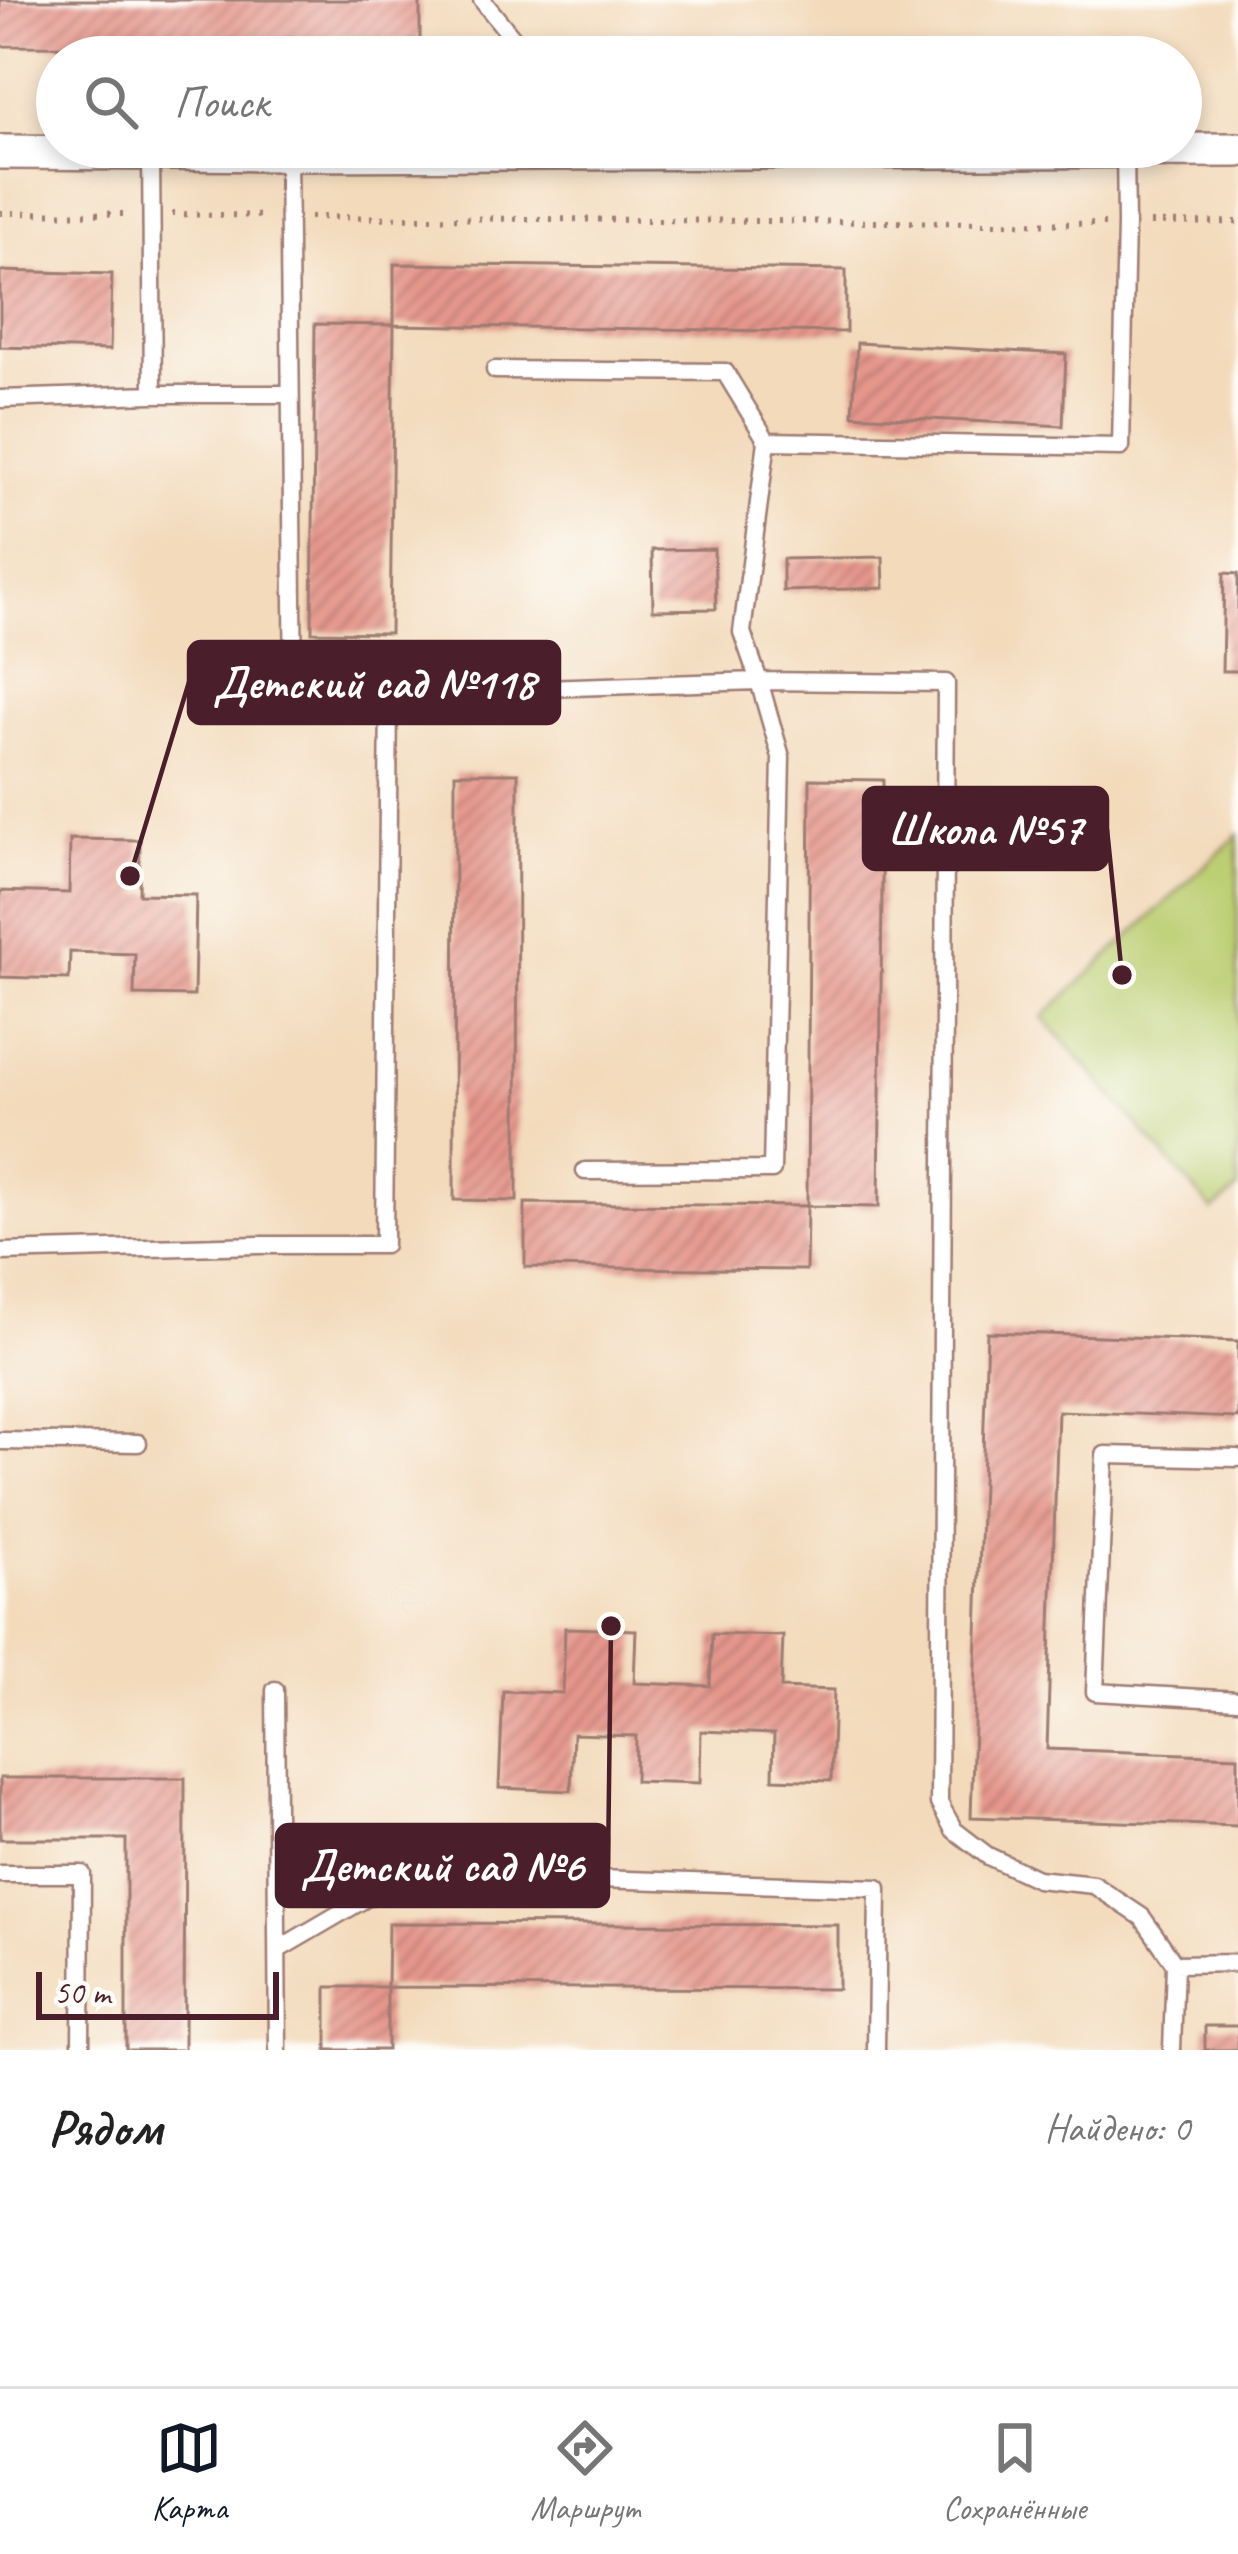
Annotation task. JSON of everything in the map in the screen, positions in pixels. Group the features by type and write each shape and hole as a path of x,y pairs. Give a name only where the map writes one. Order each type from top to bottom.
{"street":[{"path":"1202,150 1238,150"},
{"path":"0,152 36,152"}],"lane":[{"path":"482,0 511,36"},
{"path":"151,168 153,394"},
{"path":"288,168 294,689 389,693 759,681 946,683 939,1803 954,1830 988,1856 1037,1879 1094,1885 1142,1917 1175,1964 1172,2050"},
{"path":"767,441 1121,447 1125,168"},
{"path":"495,370 725,372 767,441 742,632 781,757 772,1170 585,1171"},
{"path":"0,399 290,394"},
{"path":"0,1252 385,1245 389,693"},
{"path":"0,1441 137,1443"},
{"path":"1238,1458 1105,1455 1095,1693 1238,1700"},
{"path":"274,1690 278,2050"},
{"path":"279,1949 409,1873 878,1888 876,2050"},
{"path":"0,1874 82,1874 81,2050"},
{"path":"1175,1964 1238,1964"}],"path":[{"path":"0,213 1238,222"}],"green space":[{"path":"1238,835 1238,1189 1213,1211 1043,1017"}],"building":[{"path":"0,0 420,0 420,36 36,36 36,46 0,46"},
{"path":"394,264 846,270 846,332 394,325"},
{"path":"0,271 112,274 110,350 0,347"},
{"path":"315,324 394,325 390,633 312,632"},
{"path":"857,343 1066,354 1063,426 853,415"},
{"path":"714,549 716,609 653,610 652,550"},
{"path":"883,557 884,588 783,591 783,559"},
{"path":"1224,573 1238,574 1238,671 1222,671"},
{"path":"455,773 518,773 517,1201 454,1200"},
{"path":"810,779 883,780 879,1207 807,1206"},
{"path":"70,839 140,840 139,894 196,895 194,996 134,995 135,954 70,952 69,979 0,977 0,891 69,893"},
{"path":"525,1203 807,1206 806,1270 525,1267"},
{"path":"987,1332 1238,1341 1238,1418 1058,1411 1047,1749 1238,1756 1238,1826 971,1817"},
{"path":"565,1628 636,1630 634,1683 710,1686 712,1634 783,1636 781,1688 834,1690 831,1781 773,1779 774,1734 701,1731 700,1783 635,1781 636,1736 573,1734 571,1791 499,1788 503,1691 563,1693"},
{"path":"0,1778 185,1778 184,2050 126,2050 126,1839 0,1839"},
{"path":"388,1923 838,1925 838,1989 387,1987"},
{"path":"327,1987 387,1987 387,2050 327,2050"},
{"path":"1205,2026 1238,2026 1238,2050 1205,2050"}],"place":[{"name":"Детский сад №118","path":"130,876"},
{"name":"Школа №57","path":"1122,975"},
{"name":"Детский сад №6","path":"611,1626"}]}
